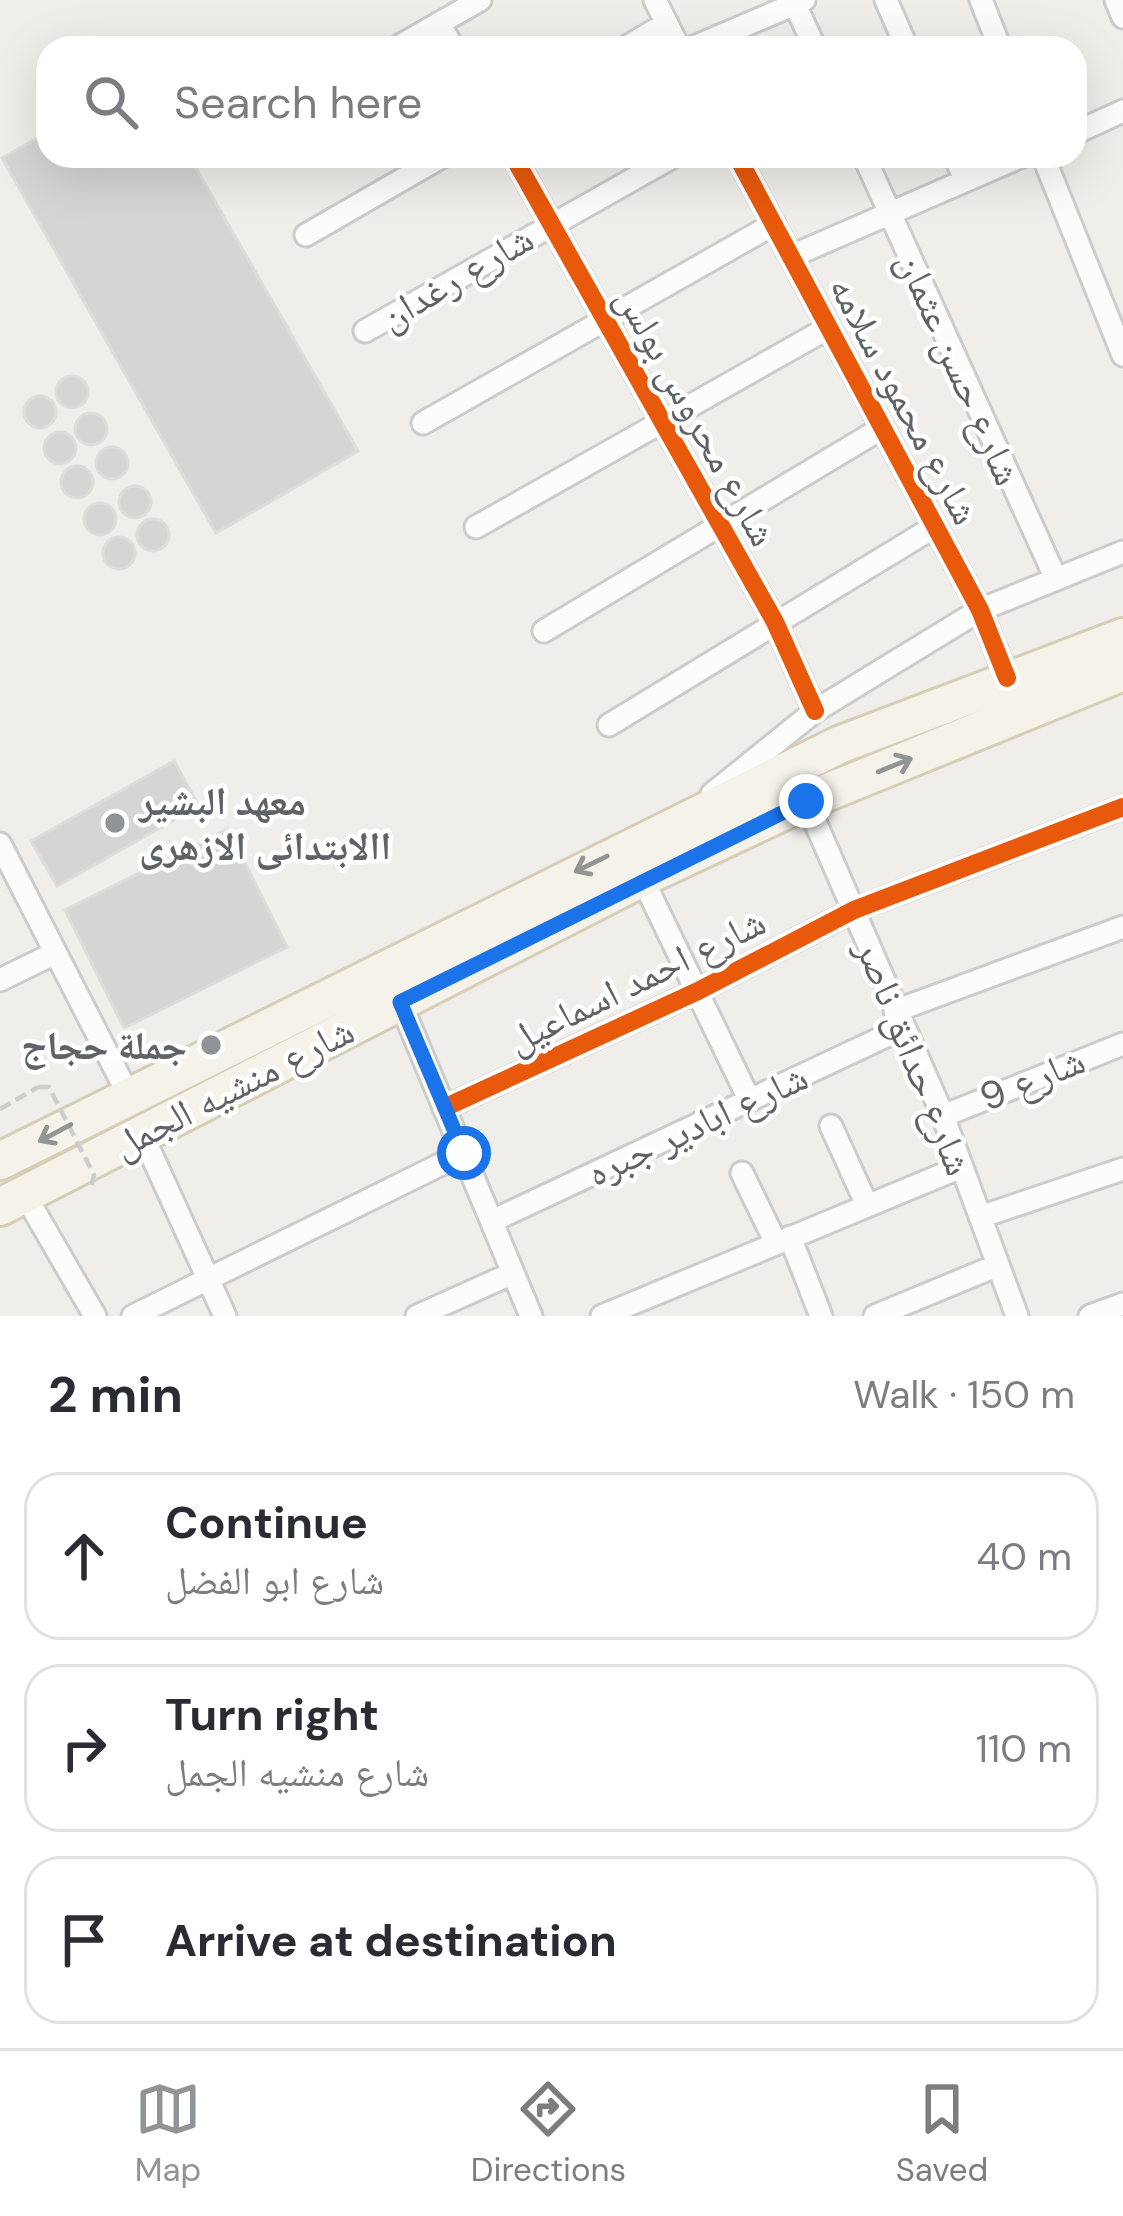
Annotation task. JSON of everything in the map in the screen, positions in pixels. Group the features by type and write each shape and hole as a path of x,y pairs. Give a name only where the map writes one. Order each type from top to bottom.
{"main road":[{"name":"شارع منشيه الجمل","path":"0,1161 839,745 1123,637"},
{"name":"شارع منشيه الجمل","path":"12,1201 642,878 806,801 1123,672"}],"street":[{"path":"417,36 480,0"},
{"path":"656,0 673,36"},
{"path":"886,0 902,36"},
{"path":"981,0 995,36"},
{"path":"1116,0 1123,17"},
{"path":"719,36 797,1 810,36"},
{"path":"439,23 446,36"},
{"path":"646,36 667,23"},
{"path":"1087,128 1123,111"},
{"path":"306,235 422,168"},
{"name":"شارع محروس بولس","path":"520,168 775,622 815,711"},
{"name":"شارع رغدان","path":"365,331 652,168"},
{"name":"شارع محمود سلامه","path":"743,168 980,610 1007,678"},
{"name":"شارع حسن عثمان","path":"869,168 1056,579"},
{"path":"960,168 965,180"},
{"path":"792,256 994,168"},
{"path":"1048,168 1123,356"},
{"path":"423,423 773,224"},
{"path":"476,526 828,328"},
{"path":"544,631 882,428"},
{"path":"609,724 934,526"},
{"path":"672,826 815,711 980,610 1123,552"},
{"name":"شارع حدائق ناصر","path":"806,801 943,1116 1017,1316"},
{"name":"شارع احمد اسماعيل","path":"446,1107 698,991 854,910 1123,807"},
{"path":"0,844 7,876 128,1094"},
{"path":"642,878 749,1099"},
{"name":"شارع ابادير جبره","path":"492,1221 749,1099 899,1020 1123,927"},
{"path":"0,980 53,954"},
{"path":"400,1002 530,1316"},
{"name":"شارع 9","path":"943,1116 1123,1044"},
{"path":"831,1126 867,1205"},
{"path":"142,1135 225,1316"},
{"path":"133,1316 464,1153"},
{"path":"602,1316 961,1167"},
{"path":"980,1217 1123,1168"},
{"path":"742,1173 821,1316"},
{"path":"12,1201 95,1316"},
{"path":"875,1316 998,1265"},
{"path":"418,1316 513,1273"},
{"path":"1090,1316 1123,1304"}],"path":[{"path":"0,1109 38,1087 49,1087 94,1175 91,1187"}],"building":[{"path":"36,139 36,168 196,168 358,451 216,533 2,158"},
{"path":"72,376 83,381 88,392 83,403 72,408 61,403 56,392 61,381"},
{"path":"40,396 51,401 56,412 51,423 40,428 29,423 24,412 29,401"},
{"path":"91,413 102,418 107,429 102,440 91,445 80,440 75,429 80,418"},
{"path":"60,432 71,437 76,448 71,459 60,464 49,459 44,448 49,437"},
{"path":"112,447 123,452 128,463 123,474 112,479 101,474 96,463 101,452"},
{"path":"77,466 88,471 93,482 88,493 77,498 66,493 61,482 66,471"},
{"path":"135,486 146,491 151,502 146,513 135,518 124,513 119,502 124,491"},
{"path":"100,503 111,508 116,519 111,530 100,535 89,530 84,519 89,508"},
{"path":"153,519 164,524 169,535 164,546 153,551 142,546 137,535 142,524"},
{"path":"119,537 130,542 135,553 130,564 119,569 108,564 103,553 108,542"},
{"name":"معهد البشير االابتدائى الازهرى","path":"174,761 199,806 57,886 31,841"},
{"path":"228,829 287,947 124,1028 65,910"}],"cycle path":[{"path":"520,168 775,622 815,711"},
{"path":"743,168 980,610 1007,678"},
{"path":"446,1107 698,991 854,910 1123,807"}],"place":[{"name":"معهد البشير االابتدائى الازهرى","path":"115,823"},
{"name":"جملة حجاج","path":"211,1045"}],"route":[{"path":"464,1153 400,1002 642,878 806,801"}]}
